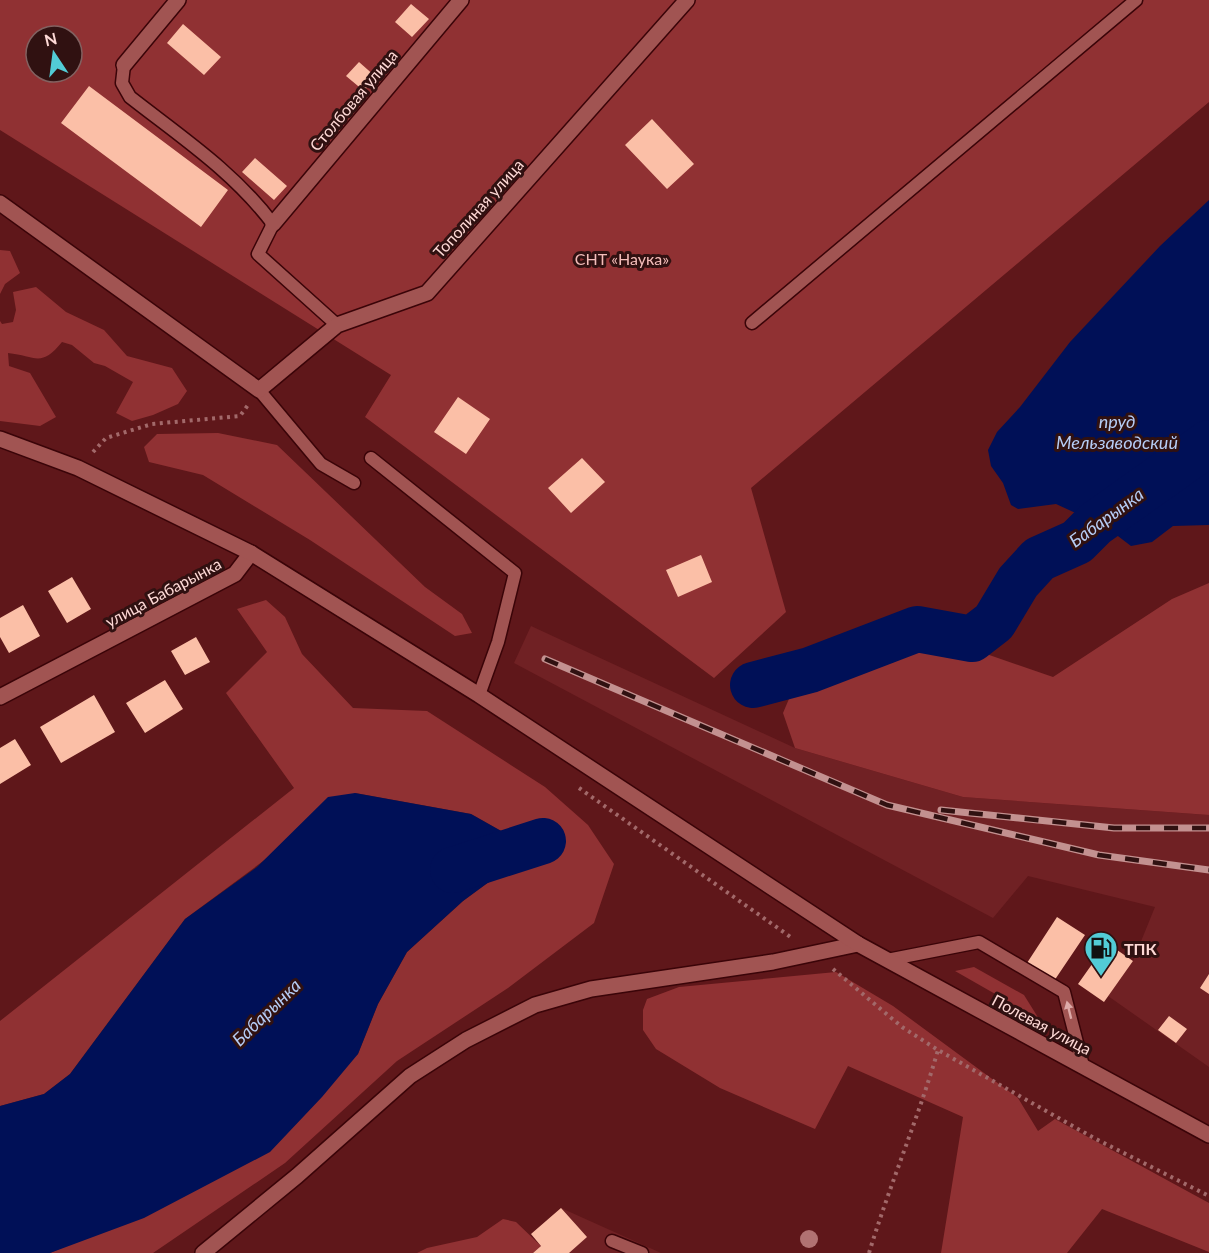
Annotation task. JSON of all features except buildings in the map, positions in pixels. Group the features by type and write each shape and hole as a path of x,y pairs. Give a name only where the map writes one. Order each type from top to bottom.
{"street":[{"path":"124,65 178,0"},
{"name":"Столбовая улица","path":"273,224 460,0"},
{"name":"Тополиная улица","path":"259,390 337,325 427,293 687,0"},
{"path":"0,203 259,390"},
{"name":"улица Бабарынка","path":"0,439 78,468 251,553 235,574 0,697"},
{"name":"Полевая улица","path":"251,553 479,696 858,944 1209,1135"},
{"path":"203,1253 297,1176 410,1076 466,1040 535,1005 591,989 773,962 858,944"}],"lane":[{"path":"752,323 1136,0"},
{"path":"124,65 122,83 130,97 226,172 243,188 273,224 258,254 337,325"},
{"path":"259,390 321,465 354,483"},
{"path":"371,458 515,573 498,642 479,696"},
{"path":"887,960 979,942 1064,992 1083,1066"},
{"path":"612,1240 642,1253"}],"path":[{"path":"78,468 106,438 152,424 240,416 259,390"},
{"path":"573,784 814,953 902,1027 938,1050 1094,1138 1209,1196"},
{"path":"869,1253 922,1104 938,1050"}],"shaded area":[{"path":"531,626 795,748 963,797 1209,815 1209,1067 1108,996 1133,961 1155,907 1028,876 993,918 514,663"},
{"path":"561,1208 661,1253 533,1253 541,1246 531,1234"}],"green space":[{"name":"СНТ «Наука»","path":"0,0 1209,0 1209,102 751,488 786,612 714,678 365,417 391,375 0,130"},
{"path":"0,250 10,251 20,273 5,284 0,294"},
{"path":"36,287 66,312 104,330 127,356 172,368 187,391 178,404 132,421 116,413 133,382 105,366 94,363 72,345 62,342 43,358 8,353 9,366 30,373 56,417 40,426 0,421 0,321 2,324 13,322 16,310 13,292"},
{"path":"218,433 277,445 425,587 462,614 472,633 455,636 310,540 203,475 149,462 144,447 157,434"},
{"path":"1209,583 1209,815 963,797 795,748 783,713 794,687 915,639 972,649 1053,677 1172,599"},
{"path":"266,600 285,617 302,654 353,708 427,711 545,787 588,825 614,864 594,923 508,988 397,1061 285,1163 153,1253 50,1253 73,1243 358,1054 378,1004 407,952 463,901 516,862 510,836 471,814 355,793 185,919 70,1074 44,1094 0,1106 0,1021 294,788 226,693 267,652 237,609"},
{"path":"974,967 1024,995 1039,1019 955,971"},
{"path":"836,972 893,1006 1018,1098 1038,1131 1055,1119 1209,1203 1209,1252 1102,1209 1067,1253 941,1253 963,1117 848,1066 815,1129 720,1088 656,1049 643,1030 643,1010 647,999 679,987"},
{"path":"503,1219 516,1222 541,1246 533,1253 417,1253 427,1248 477,1237"}],"water":[{"name":"пруд Мельзаводский","path":"1209,200 1209,525 1173,526 1152,542 1131,546 1106,527 1056,504 1018,509 1011,505 1003,483 991,466 988,450 997,432 1020,407 1070,342 1160,246"},
{"path":"355,793 471,814 510,836 516,862 463,901 407,952 378,1004 358,1054 322,1097 270,1152 144,1218 50,1253 0,1253 0,1106 44,1094 70,1074 185,919 257,867 328,797"}],"waterway":[{"name":"Бабарынка","path":"753,685 810,670 917,629 972,639 994,622 1018,582 1039,559 1077,542 1095,524 1209,443"},
{"name":"Бабарынка","path":"453,870 543,841"}],"railway":[{"path":"545,659 887,805 1099,855 1209,870"},
{"path":"941,810 1114,828 1209,828"}],"place":[{"name":"ТПК","path":"1101,977"}]}
